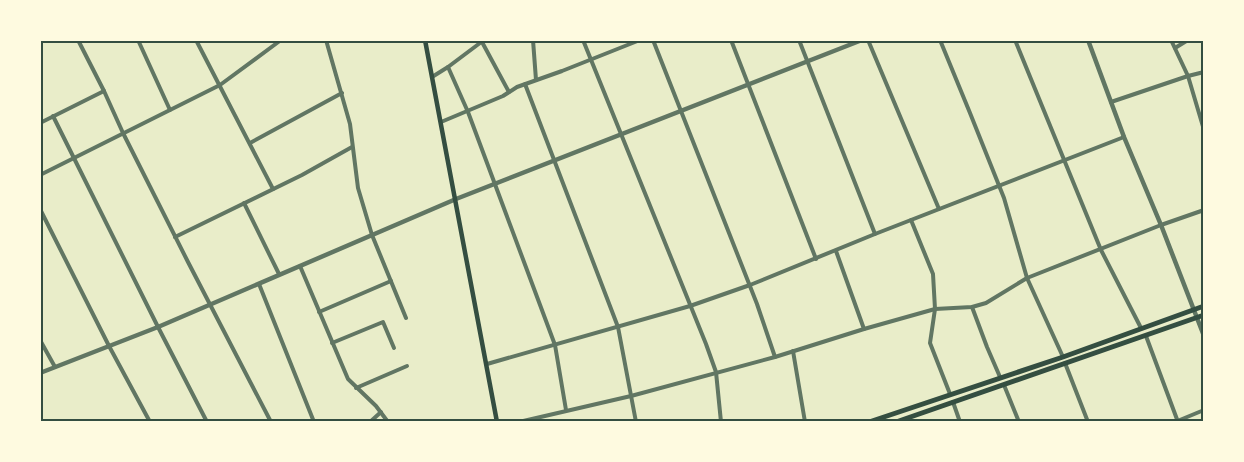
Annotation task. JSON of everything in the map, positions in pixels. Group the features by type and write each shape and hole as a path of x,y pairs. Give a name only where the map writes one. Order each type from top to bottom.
{"main road":[{"path":"425,40 497,422"},
{"path":"899,421 1004,384 1141,328 1203,306"},
{"path":"869,422 1000,377 1146,336 1203,315"}],"street":[{"path":"78,40 271,422"},
{"path":"138,40 170,110"},
{"path":"196,40 273,189"},
{"path":"40,175 220,85 280,40"},
{"path":"326,40 350,124 358,188 372,235 406,318"},
{"path":"533,40 536,80"},
{"path":"583,40 716,372 721,422"},
{"path":"441,122 468,112 525,84 640,40"},
{"path":"653,40 750,285 775,357"},
{"path":"731,40 816,259"},
{"path":"799,40 875,234"},
{"path":"40,373 158,327 456,199 862,40"},
{"path":"868,40 939,209"},
{"path":"940,40 999,186 1027,278 1088,422"},
{"path":"1021,40 1015,41 1101,250 1141,328"},
{"path":"1088,40 1203,336"},
{"path":"1171,40 1188,76 1203,130"},
{"path":"1175,48 1188,40"},
{"path":"432,77 483,41 509,92"},
{"path":"448,67 468,112 555,345 567,410"},
{"path":"1111,102 1203,72"},
{"path":"525,84 618,327 636,422"},
{"path":"40,123 104,91"},
{"path":"250,143 342,93"},
{"path":"54,116 207,422"},
{"path":"487,364 690,306 750,285 1124,137"},
{"path":"176,237 302,175 352,147"},
{"path":"244,203 279,274"},
{"path":"40,209 150,422"},
{"path":"519,422 631,396 775,357 935,309 972,307 986,303 1027,278 1203,210"},
{"path":"911,220 933,274 935,309 930,343 950,394"},
{"path":"836,251 864,329"},
{"path":"300,266 348,380 376,406 388,422"},
{"path":"319,312 391,281"},
{"path":"258,284 314,422"},
{"path":"972,307 1000,377"},
{"path":"333,343 383,322 394,348"},
{"path":"1146,336 1177,421 1203,410"},
{"path":"40,340 55,367"},
{"path":"793,351 806,422"},
{"path":"356,388 407,366"},
{"path":"1004,384 1019,422"},
{"path":"953,402 960,422"},
{"path":"370,422 381,412"},
{"path":"898,412 899,421"},
{"path":"543,416 544,422"}]}
